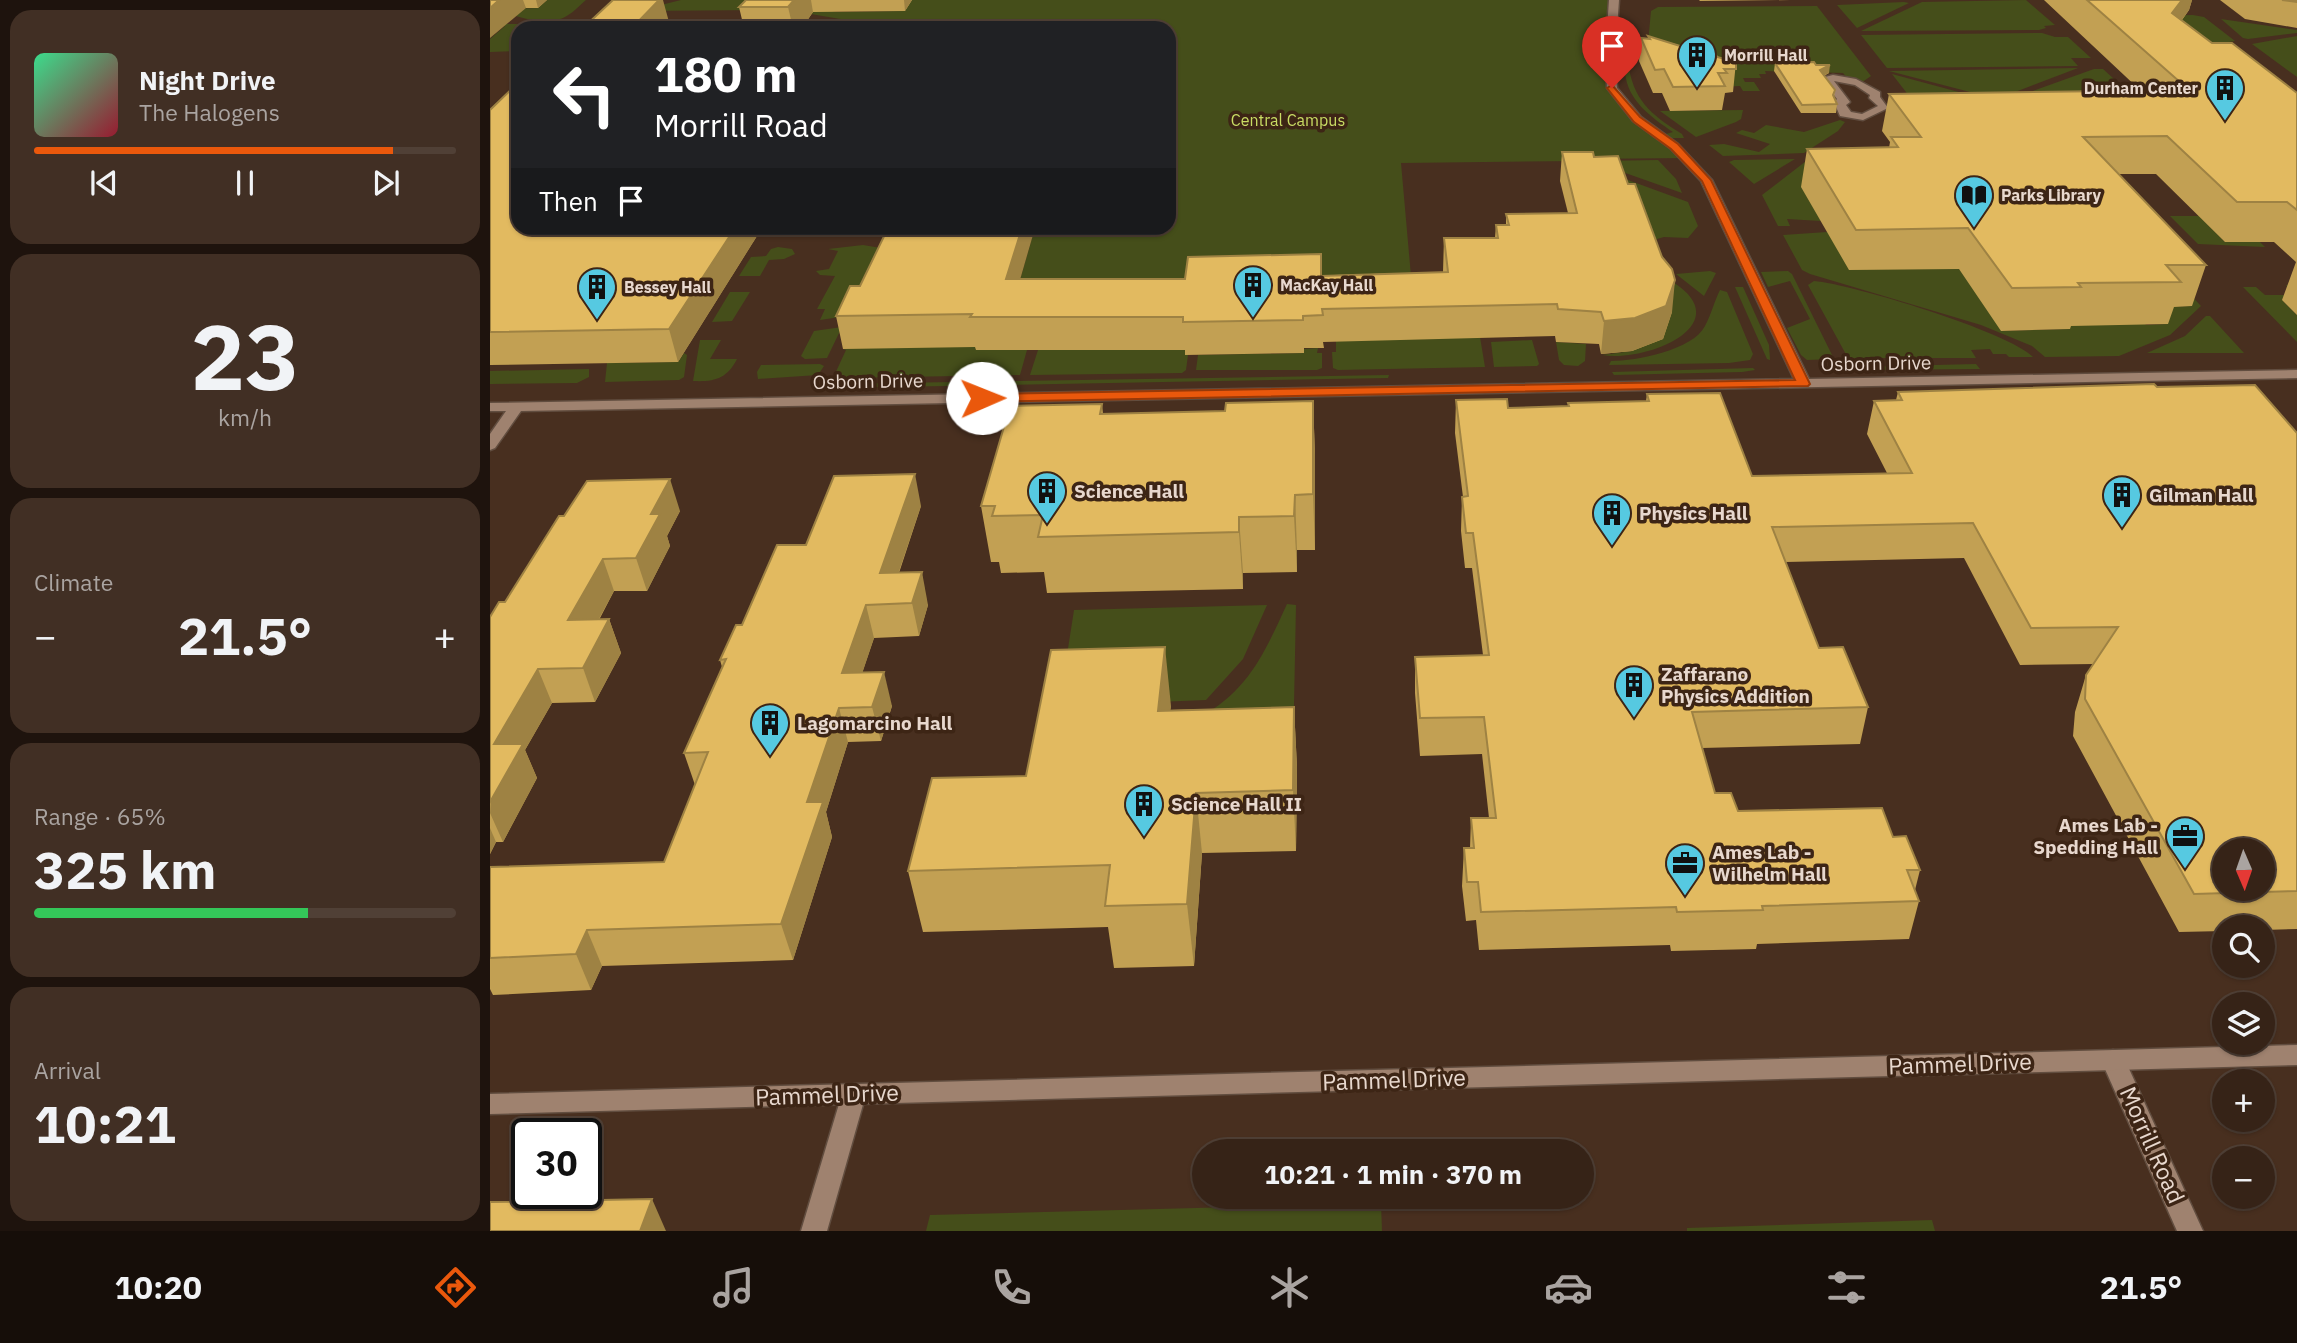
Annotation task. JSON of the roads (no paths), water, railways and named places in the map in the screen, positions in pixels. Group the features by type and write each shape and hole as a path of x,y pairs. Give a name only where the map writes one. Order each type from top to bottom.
{"street":[{"path":"1614,0 1610,58 1612,88 1637,120 1674,146 1706,180 1804,384"},
{"path":"1826,78 1847,78 1861,83 1876,94 1874,96 1875,101 1883,105 1878,112 1856,118 1844,114 1843,112 1846,112 1839,102 1845,102 1826,78"},
{"name":"Osborn Drive","path":"490,407 2297,374"},
{"path":"490,445 517,406"},
{"name":"Pammel Drive","path":"490,1104 2297,1055"},
{"name":"Morrill Road","path":"2113,1060 2190,1231"},
{"path":"814,1231 854,1094"}],"place":[{"name":"Morrill Hall","path":"1697,89"},
{"name":"Durham Center","path":"2225,122"},
{"name":"Parks Library","path":"1974,229"},
{"name":"MacKay Hall","path":"1253,319"},
{"name":"Bessey Hall","path":"597,321"},
{"name":"Science Hall","path":"1047,525"},
{"name":"Gilman Hall","path":"2122,529"},
{"name":"Physics Hall","path":"1612,547"},
{"name":"Zaffarano Physics Addition","path":"1634,719"},
{"name":"Lagomarcino Hall","path":"770,757"},
{"name":"Science Hall II","path":"1144,838"},
{"name":"Ames Lab - Spedding Hall","path":"2185,870"},
{"name":"Ames Lab - Wilhelm Hall","path":"1685,897"}],"park label":[{"name":"Central Campus","path":"1288,120"}]}
